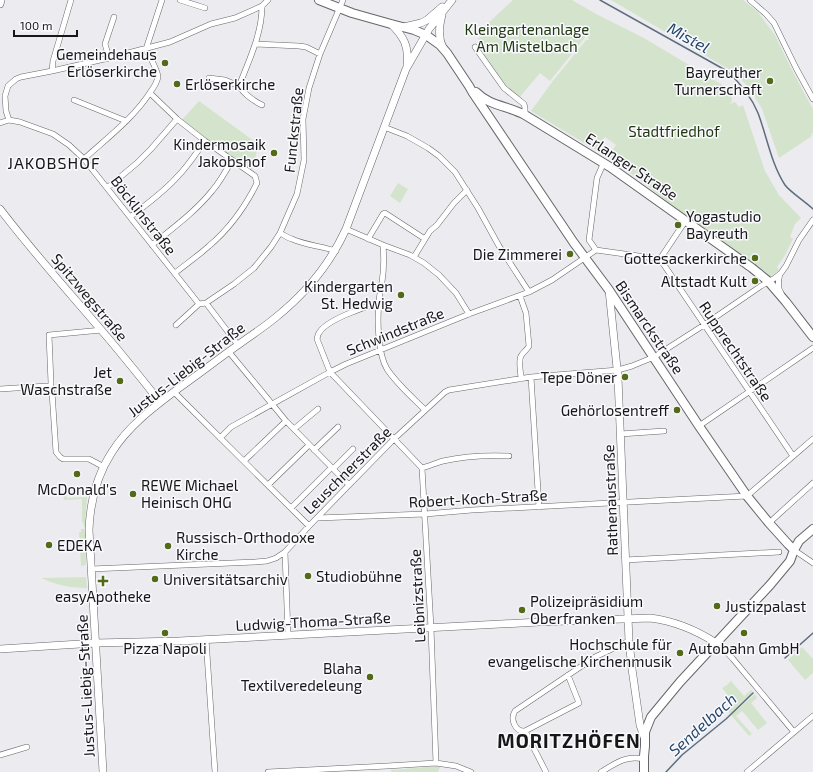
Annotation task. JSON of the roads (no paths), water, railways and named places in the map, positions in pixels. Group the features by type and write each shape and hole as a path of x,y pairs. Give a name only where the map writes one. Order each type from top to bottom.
{"main road":[{"path":"0,4 1,0"},
{"path":"319,0 366,18 414,30 426,35 443,48"},
{"path":"406,69 426,35 450,1"},
{"path":"404,27 425,21 450,1"},
{"path":"443,11 439,32 440,41 443,48 470,86"},
{"path":"391,24 406,44 406,69"},
{"name":"Justus-Liebig-Straße","path":"103,772 91,569 90,523 95,492 104,467 111,453 121,439 139,420 160,402 274,319 301,295 324,267 336,251 346,229 406,69"},
{"name":"Erlanger Straße","path":"470,86 485,100 516,110 604,162 752,268 768,281 813,337"},
{"name":"Bismarckstraße","path":"470,86 487,115 625,314 747,496 794,550"},
{"path":"487,115 488,110 495,104"},
{"name":"Spitzwegstraße","path":"0,209 102,330 160,402"},
{"name":"Rathenaustraße","path":"609,293 618,370 629,641 640,725 644,737"},
{"path":"612,319 620,313 625,314"},
{"path":"644,772 644,737 646,725 680,682 789,563 799,541 813,529"},
{"name":"Ludwig-Thoma-Straße","path":"0,649 96,643 628,618 662,619 695,631 716,643"},
{"path":"83,644 95,629 102,638 114,643"},
{"path":"638,709 644,714 653,715"},
{"path":"645,746 648,754 650,772"}],"street":[{"path":"52,71 52,61 71,0"},
{"path":"84,159 139,109 156,82 158,75 146,49 162,0"},
{"path":"180,0 205,8"},
{"path":"0,123 9,120 6,111 6,90 11,82 16,79 109,58 170,42 211,24 235,18 262,6 268,0"},
{"name":"Funckstraße","path":"206,303 254,268 280,233 297,194 304,160 303,119 309,88 320,54 343,0"},
{"path":"750,0 766,14 774,24 813,99"},
{"path":"757,6 760,0"},
{"path":"239,86 256,44 262,6"},
{"path":"109,58 105,44 114,17"},
{"path":"256,44 299,46 320,54"},
{"path":"474,46 504,88 524,104 525,115"},
{"path":"209,78 225,80 239,86 253,101 262,105"},
{"path":"150,93 177,119 205,141 255,176 257,183 250,198 229,226 209,246 175,273"},
{"path":"74,100 126,121"},
{"path":"107,188 137,163 177,119"},
{"name":"Böcklinstraße","path":"9,120 20,122 53,134 69,145 84,159 199,304"},
{"path":"384,127 407,136 428,148 451,168 467,190 499,246 529,292"},
{"path":"130,217 163,191 179,175 205,141"},
{"path":"152,245 198,207 222,178 232,160"},
{"path":"596,250 589,240 597,178 604,162"},
{"path":"414,257 430,231 467,190"},
{"path":"368,238 385,213 425,239"},
{"path":"585,258 596,250 660,259 686,220"},
{"path":"781,273 799,240 812,222"},
{"path":"346,229 410,255 424,263 456,293 469,314"},
{"path":"280,233 292,239 311,245 326,247 336,251"},
{"path":"383,245 384,261 378,319 383,360 394,379 425,410"},
{"name":"Schwindstraße","path":"220,438 231,427 330,372 365,356 469,314 529,292 552,280 585,258"},
{"name":"Rupprechtstraße","path":"660,259 793,456"},
{"name":"Leuschnerstraße","path":"91,569 267,561 276,558 285,552 394,439 445,392 449,390 531,377 618,370 632,366 654,357 781,273"},
{"name":"Erlanger Straße","path":"781,273 778,280 778,286 786,302"},
{"path":"520,296 526,313 529,346 519,359 521,379"},
{"path":"379,302 348,313 320,332 317,339 330,372 422,468 458,458 509,456"},
{"path":"176,325 199,304 206,303 238,345"},
{"path":"102,330 49,335 50,388 52,392 56,449 58,454 63,458 89,460 104,467"},
{"path":"699,426 813,348"},
{"path":"229,352 286,421 349,486"},
{"path":"531,377 539,507"},
{"path":"0,389 47,386 50,388"},
{"path":"174,392 309,526"},
{"path":"294,429 318,409"},
{"path":"244,461 286,421"},
{"path":"314,450 338,428"},
{"path":"620,434 664,431"},
{"path":"747,496 813,439"},
{"path":"268,485 309,445"},
{"path":"291,508 353,449"},
{"name":"Leibnizstraße","path":"422,468 432,628 436,763"},
{"path":"769,523 813,483"},
{"name":"Robert-Koch-Straße","path":"317,518 335,516 425,514 747,496"},
{"path":"326,509 335,516"},
{"path":"794,550 813,563"},
{"path":"285,552 288,635"},
{"path":"626,560 779,552"},
{"path":"206,639 214,772"},
{"path":"568,675 579,703 526,731 523,732 519,730 516,727 513,718 515,711 568,675 595,657 629,641"},
{"path":"716,643 729,654 794,732"},
{"path":"747,772 794,732 812,719"},
{"path":"526,731 546,772"},
{"path":"0,755 27,747"},
{"path":"601,772 622,760 634,757 644,759"},
{"path":"268,772 387,769 436,763 456,766 472,772"}],"waterway":[{"name":"Mistel","path":"600,0 727,71 741,85 752,101 758,113 780,177 790,191 813,209"},
{"name":"Sendelbach","path":"785,658 813,633"},
{"name":"Sendelbach","path":"666,772 682,755 726,719 753,693"}],"place":[{"name":"Gemeindehaus Erlöserkirche","path":"165,63"},
{"name":"Bayreuther Turnerschaft","path":"770,81"},
{"name":"Erlöserkirche","path":"177,84"},
{"name":"Kindermosaik Jakobshof","path":"274,153"},
{"name":"Yogastudio Bayreuth","path":"678,225"},
{"name":"Die Zimmerei","path":"570,254"},
{"name":"Gottesackerkirche","path":"755,258"},
{"name":"Altstadt Kult","path":"755,281"},
{"name":"Kindergarten St. Hedwig","path":"401,295"},
{"name":"Tepe Döner","path":"625,377"},
{"name":"Jet Waschstraße","path":"120,381"},
{"name":"Gehörlosentreff","path":"677,410"},
{"name":"McDonald's","path":"77,474"},
{"name":"REWE Michael Heinisch OHG","path":"133,494"},
{"name":"EDEKA","path":"49,545"},
{"name":"Russisch-Orthodoxe Kirche","path":"168,546"},
{"name":"Studiobühne","path":"308,576"},
{"name":"Universitätsarchiv","path":"155,579"},
{"name":"easyApotheke","path":"103,581"},
{"name":"Justizpalast","path":"717,606"},
{"name":"Polizeipräsidium Oberfranken","path":"522,610"},
{"name":"Pizza Napoli","path":"165,633"},
{"name":"Autobahn GmbH","path":"744,633"},
{"name":"Hochschule für evangelische Kirchenmusik","path":"680,653"},
{"name":"Blaha Textilveredeleung","path":"370,677"}],"district":[{"name":"JAKOBSHOF","path":"54,162"},
{"name":"MORITZHÖFEN","path":"569,740"}],"park label":[{"name":"Kleingartenanlage Am Mistelbach","path":"527,38"},
{"name":"Stadtfriedhof","path":"674,131"}]}
